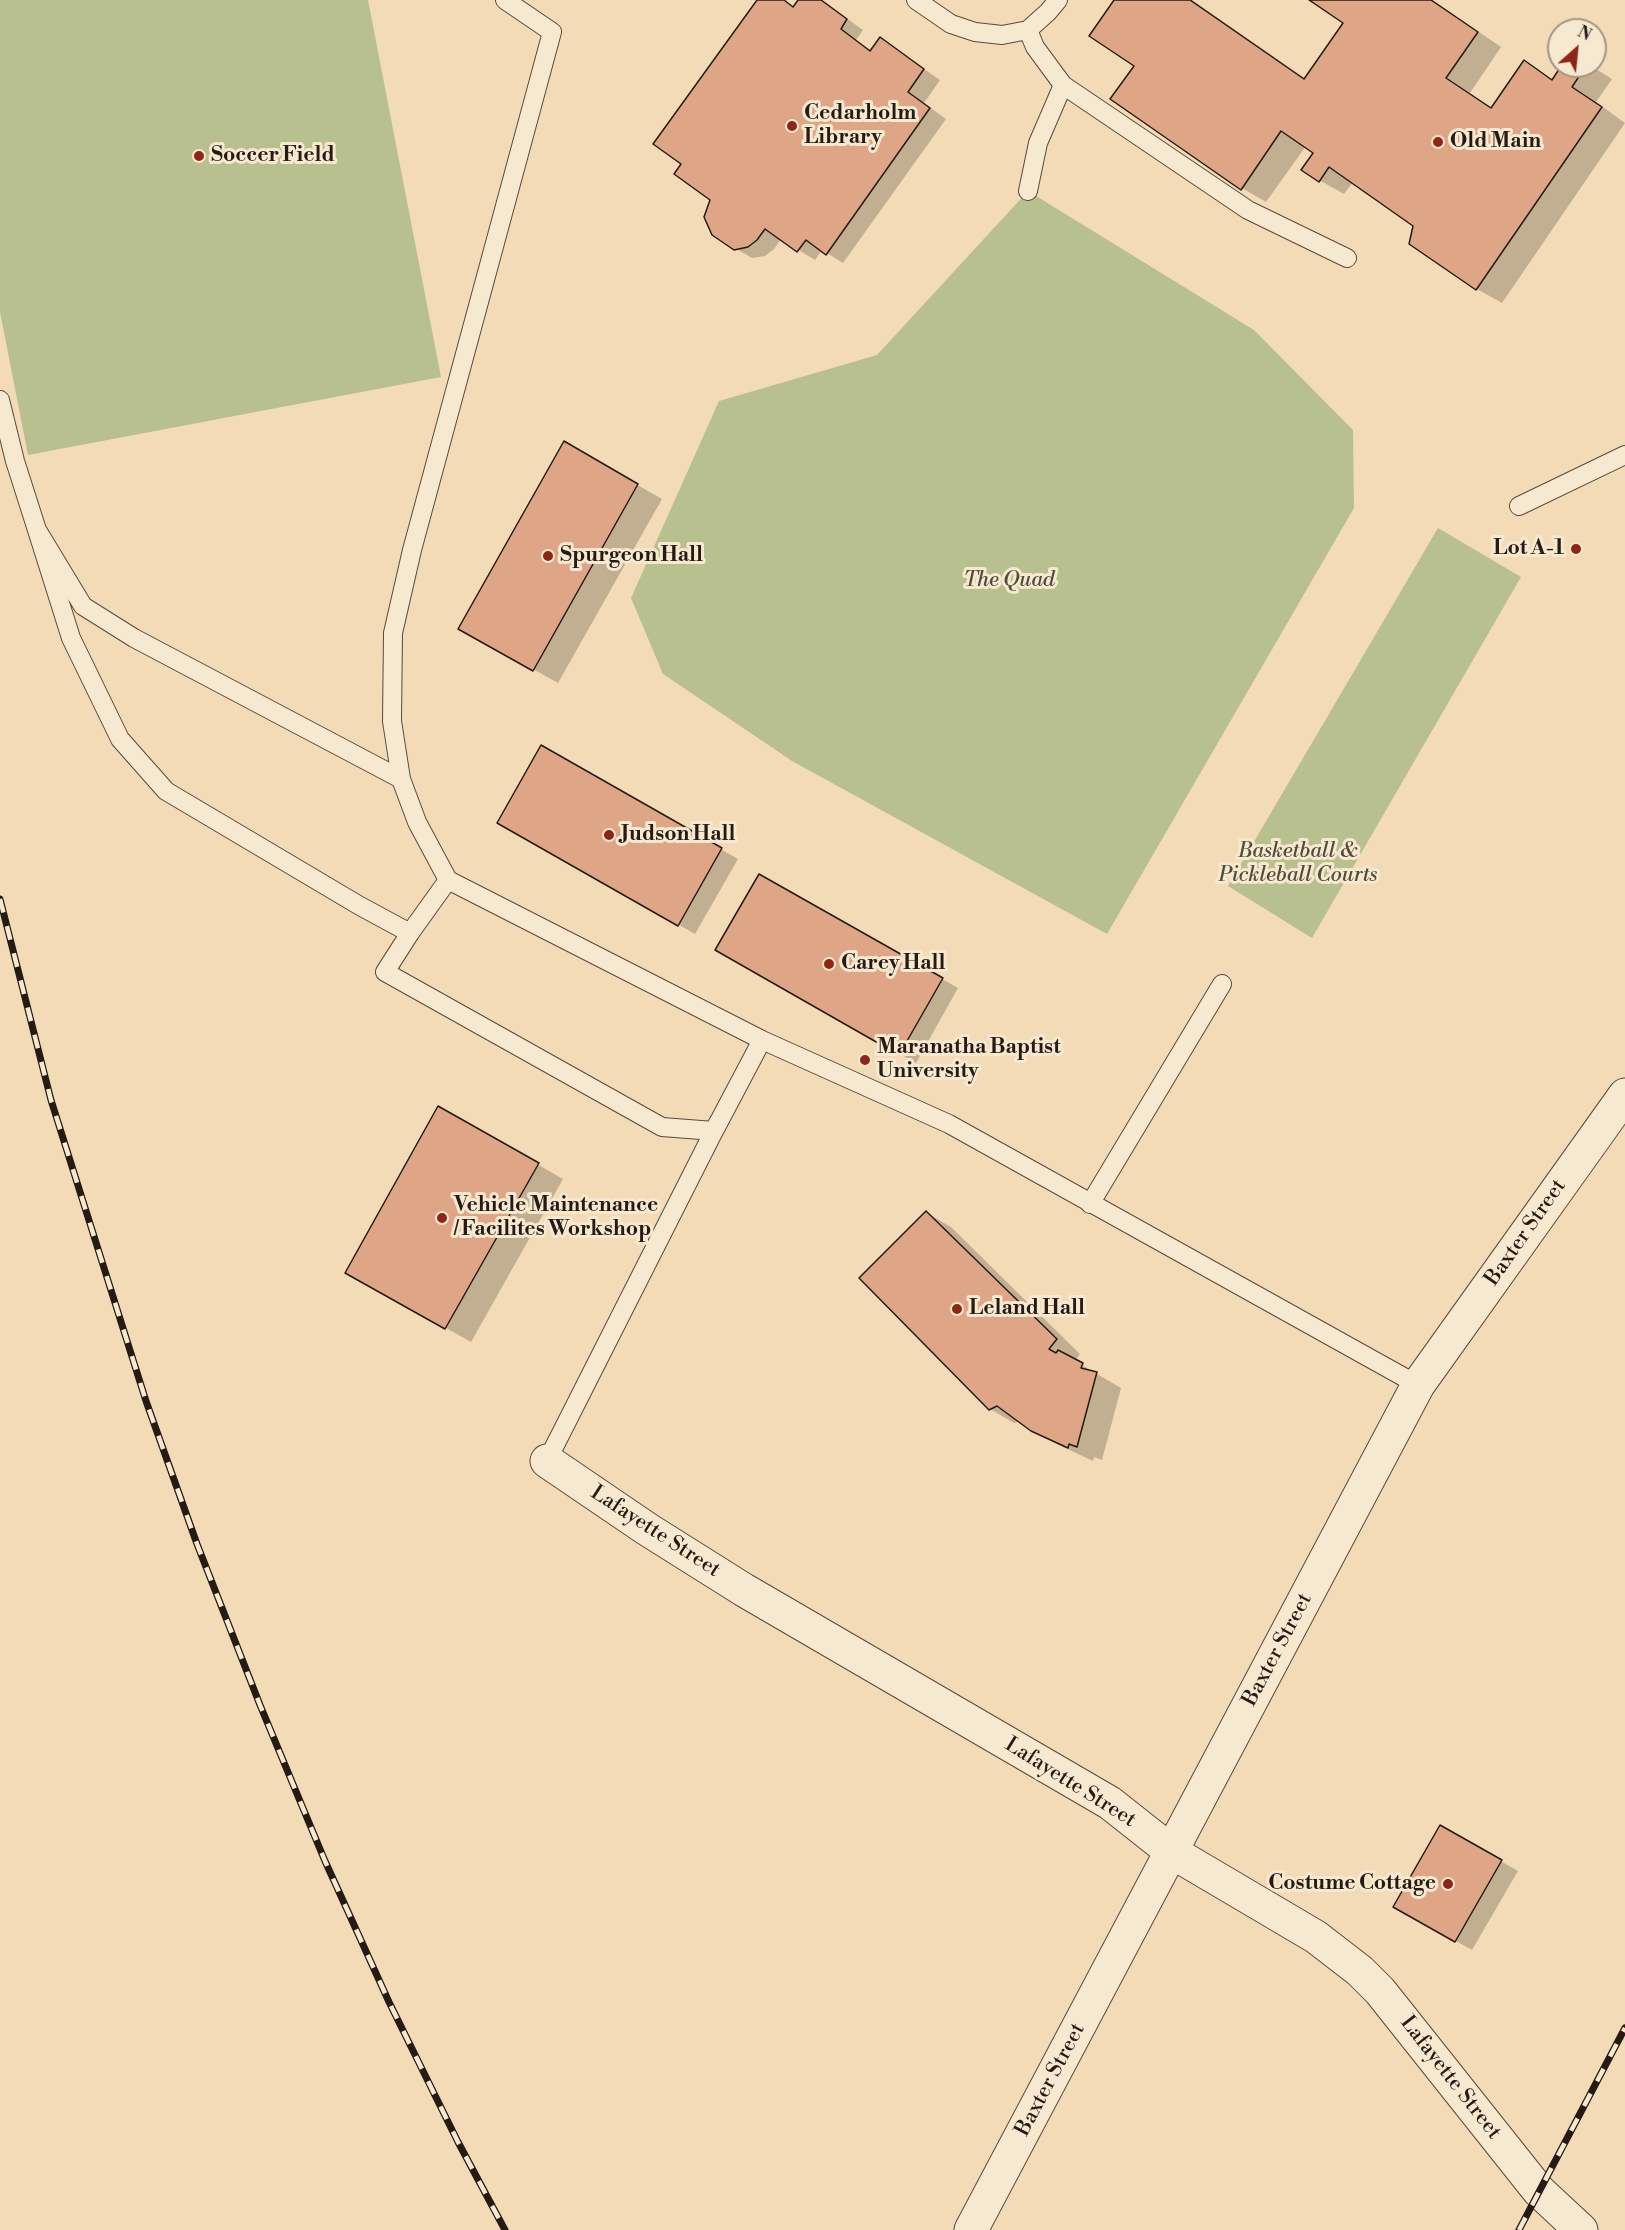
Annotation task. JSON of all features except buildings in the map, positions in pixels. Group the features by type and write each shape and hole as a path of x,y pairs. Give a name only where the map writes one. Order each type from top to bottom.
{"street":[{"name":"Baxter Street","path":"971,2230 1418,1384 1625,1095"},
{"name":"Lafayette Street","path":"547,1461 647,1529 744,1590 1110,1803 1172,1852 1316,1937 1360,1971 1387,1999 1539,2191 1581,2230"}],"lane":[{"path":"505,0 552,32 412,550 393,633 392,721 401,779 417,822 448,880 762,1040 948,1124 1418,1384"},
{"path":"916,0 951,24 975,32 1002,35 1028,30 1058,0"},
{"path":"1028,30 1035,47 1063,85 1248,210 1347,258"},
{"path":"1028,191 1038,143 1063,85"},
{"path":"0,400 15,461 71,638 120,739 166,791 360,906 410,933"},
{"path":"1519,506 1625,455"},
{"path":"37,530 83,606 134,638 401,779"},
{"path":"448,880 385,972 662,1127 714,1131"},
{"path":"1090,1204 1222,984"},
{"path":"547,1461 762,1040"}],"green space":[{"name":"Soccer Field","path":"0,0 368,0 441,377 28,455 0,312"},
{"name":"The Quad","path":"1028,191 1254,330 1353,430 1354,508 1107,934 792,761 663,674 631,598 719,401 877,355"},
{"name":"Basketball & Pickleball Courts","path":"1438,528 1521,577 1312,938 1228,886"}],"railway":[{"path":"0,899 51,1100 146,1401 197,1544 260,1705 325,1861 389,2002 458,2142 505,2230"},
{"path":"1519,2230 1625,2028"}],"place":[{"name":"Cedarholm Library","path":"792,126"},
{"name":"Old Main","path":"1438,142"},
{"name":"Soccer Field","path":"199,156"},
{"name":"Lot A-1","path":"1576,549"},
{"name":"Spurgeon Hall","path":"548,556"},
{"name":"Judson Hall","path":"609,835"},
{"name":"Carey Hall","path":"829,964"},
{"name":"Maranatha Baptist University","path":"865,1060"},
{"name":"Vehicle Maintenance / Facilites Workshop","path":"442,1218"},
{"name":"Leland Hall","path":"957,1309"},
{"name":"Costume Cottage","path":"1448,1884"}]}
